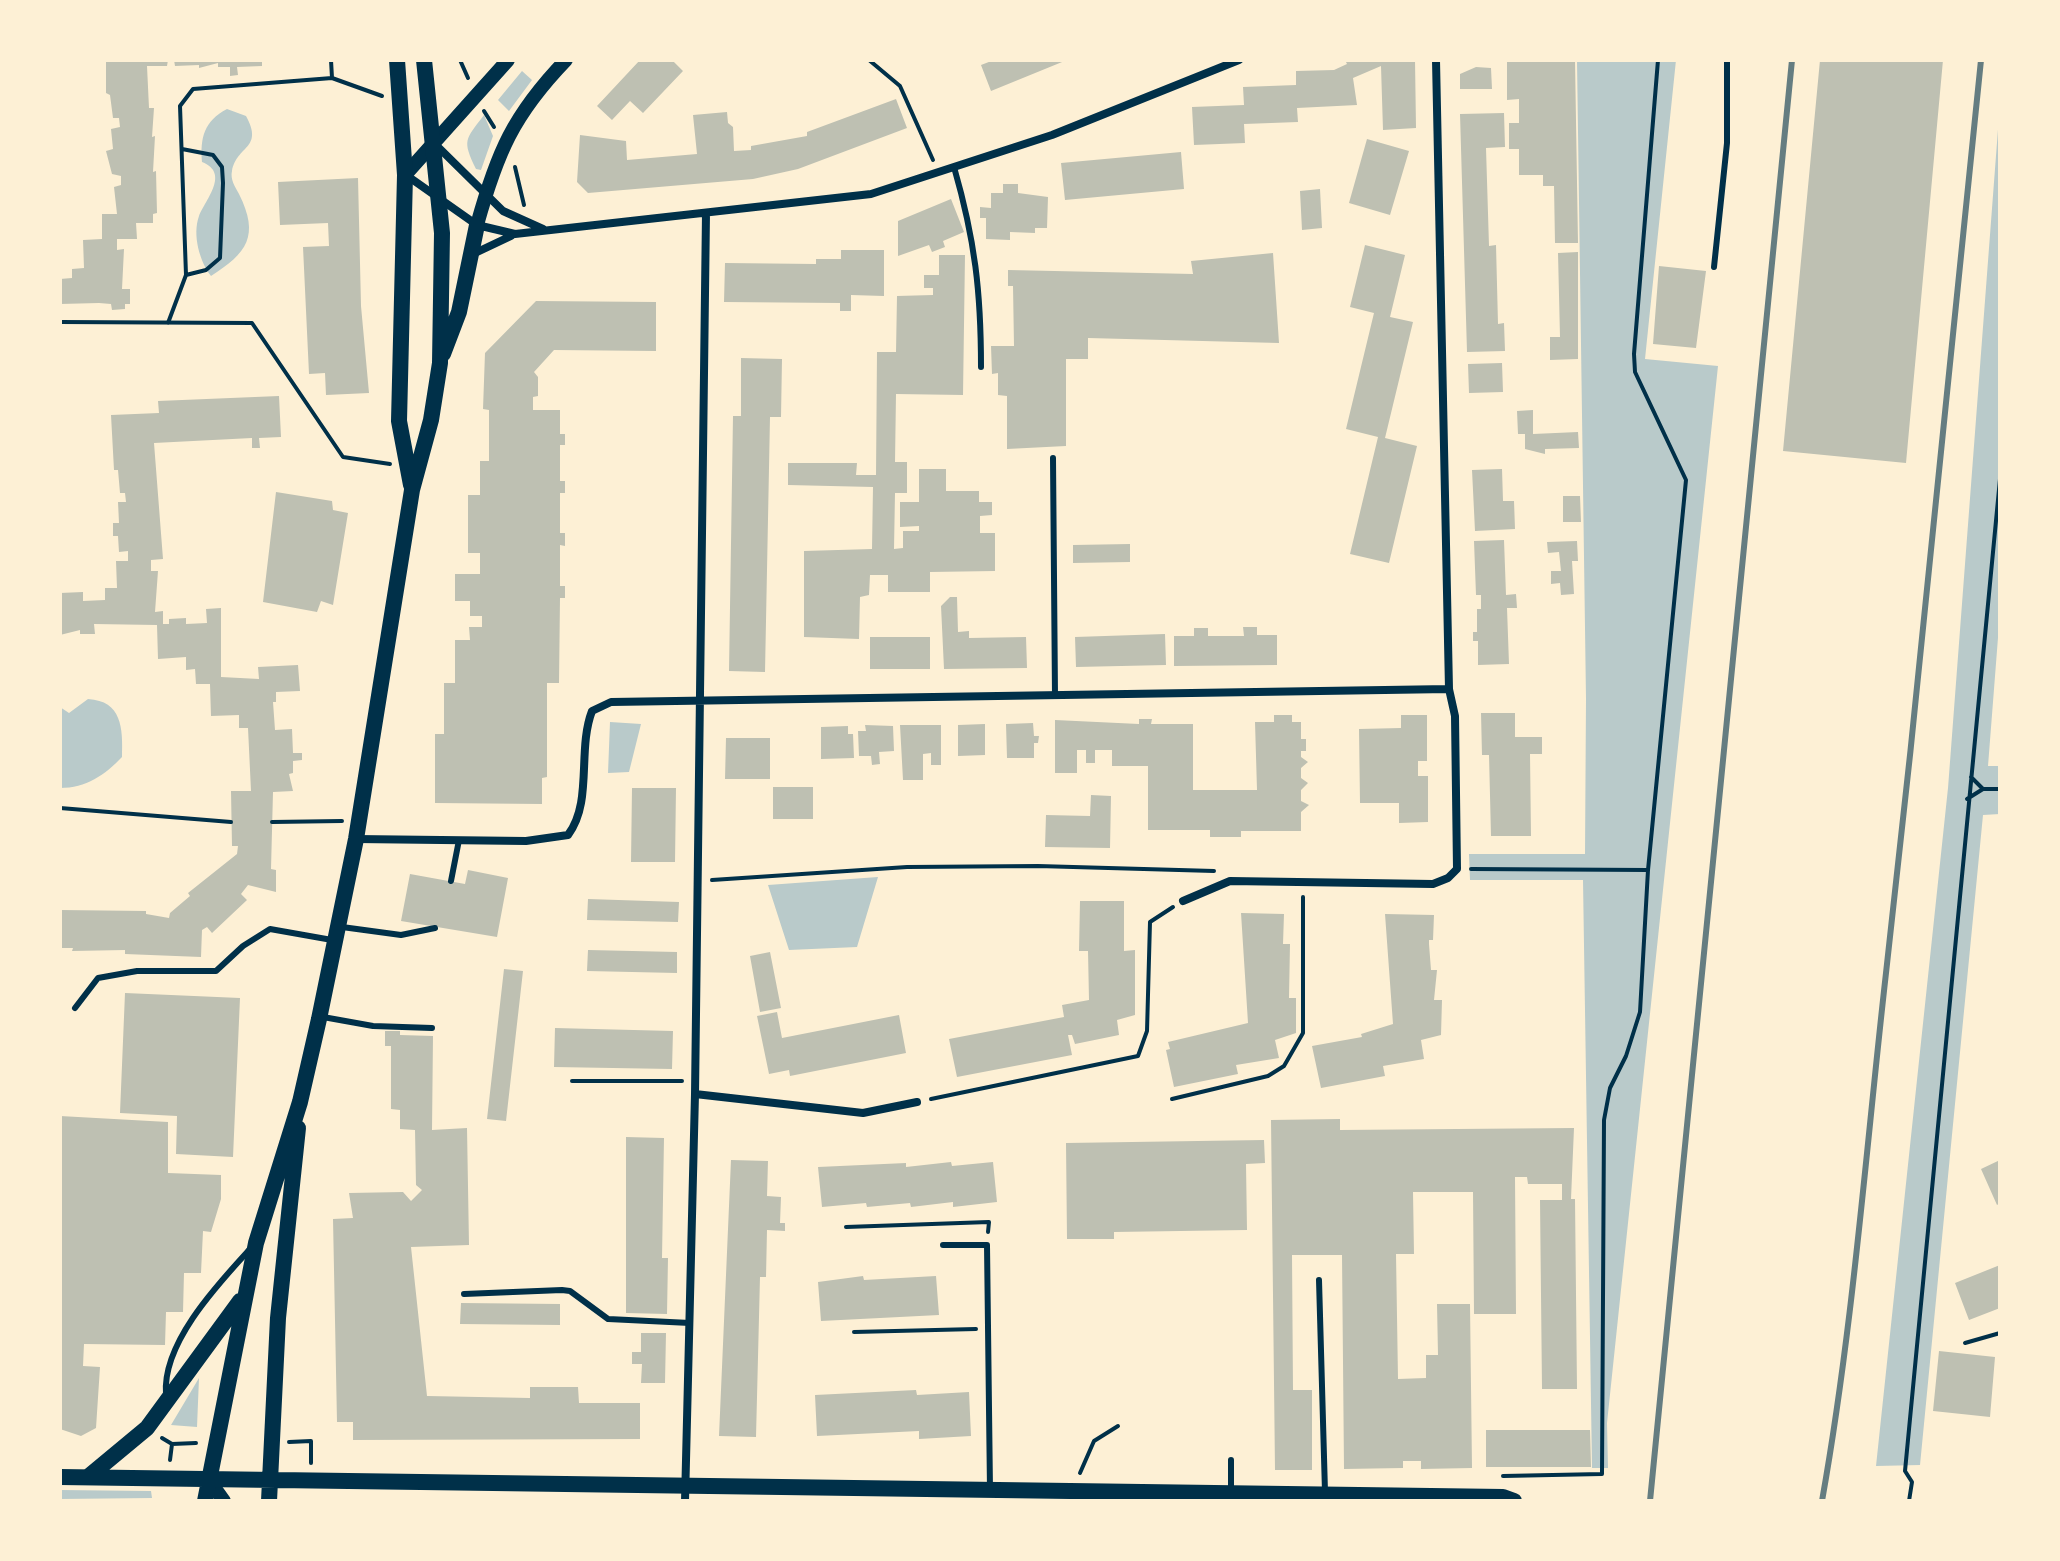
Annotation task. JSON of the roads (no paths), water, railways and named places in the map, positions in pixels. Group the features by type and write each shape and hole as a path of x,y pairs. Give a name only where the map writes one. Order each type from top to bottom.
{"main road":[{"path":"397,60 405,175 399,421 412,490"},
{"path":"205,1501 256,1243 300,1102 356,839 412,490 431,420 440,363 441,198 424,60"},
{"path":"440,363 459,312 477,225"},
{"path":"269,1501 278,1318 300,1102"},
{"path":"88,1477 147,1428 245,1294"},
{"path":"60,1477 686,1494 990,1491 1503,1497 1514,1501"}],"street":[{"path":"508,60 405,175 477,225 515,234"},
{"path":"477,225 503,144 521,111 566,60"},
{"path":"471,256 493,241 515,234 871,194 1052,135 1239,60"},
{"path":"1183,901 1230,881 1433,884 1448,878 1457,869 1455,716 1449,689 1436,60"},
{"path":"435,144 485,197 520,221 549,231"},
{"path":"686,1494 695,1094 706,213"},
{"path":"356,839 526,841 568,835 579,817 585,730 592,711 611,702 1449,689"},
{"path":"695,1094 863,1113 917,1102"},
{"path":"209,1480 224,1501"}],"lane":[{"path":"1714,267 1727,143 1727,60"},
{"path":"954,167 972,230 979,277 981,367"},
{"path":"1053,458 1055,696"},
{"path":"451,881 459,840"},
{"path":"75,1008 98,978 137,971 216,971 243,946 270,929 401,935 435,928"},
{"path":"319,1016 373,1026 432,1028"},
{"path":"167,1402 165,1379 171,1356 216,1286 256,1243"},
{"path":"943,1245 987,1245 990,1491"},
{"path":"1319,1280 1325,1495"},
{"path":"464,1294 570,1291 608,1319 690,1323"},
{"path":"1231,1460 1232,1494"}],"railway":[{"path":"1650,1501 1792,60"},
{"path":"1822,1501 1858,1238 1981,60"}]}
